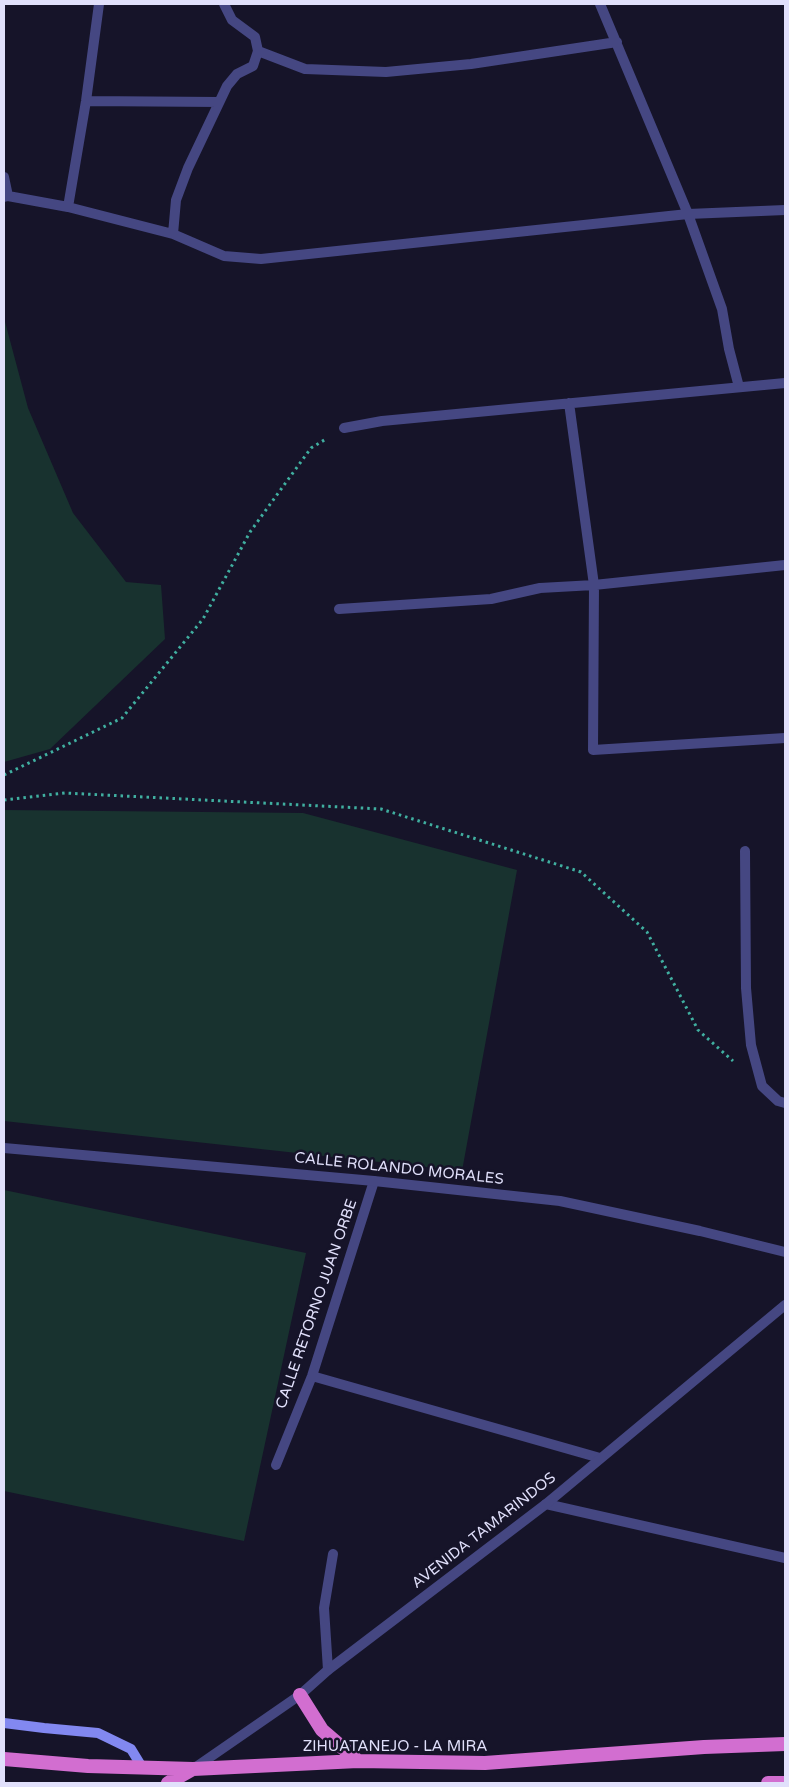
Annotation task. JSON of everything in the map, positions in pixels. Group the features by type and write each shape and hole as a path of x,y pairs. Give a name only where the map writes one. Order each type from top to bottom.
{"highway":[{"path":"300,1696 322,1730 358,1761"},
{"name":"ZIHUATANEJO - LA MIRA","path":"4,1759 88,1766 193,1768 358,1761 485,1763 704,1747 785,1744"},
{"path":"168,1783 193,1768"},
{"path":"768,1783 785,1783"}],"main road":[{"path":"4,1723 98,1732 130,1749 142,1767"}],"street":[{"path":"68,207 86,101 99,4"},
{"path":"173,234 176,200 188,168 227,86 237,74 253,66 258,51 255,37 232,20 224,4"},
{"path":"600,4 688,214 722,309 739,387"},
{"path":"258,51 305,69 386,72 471,64 617,42"},
{"path":"86,101 219,102"},
{"path":"4,177 6,197 68,207 173,234 224,256 261,258 688,214 785,210"},
{"path":"344,428 382,420 785,383"},
{"path":"569,403 594,585 593,750 785,738"},
{"path":"339,609 490,599 540,588 594,585 785,565"},
{"path":"745,851 746,988 751,1045 762,1086 778,1101 785,1103"},
{"name":"CALLE ROLANDO MORALES","path":"4,1148 374,1181 560,1201 700,1230 785,1252"},
{"name":"CALLE RETORNO JUAN ORBE","path":"276,1464 312,1376 374,1181"},
{"name":"AVENIDA TAMARINDOS","path":"193,1768 300,1696 328,1670 546,1504 785,1305"},
{"path":"312,1376 600,1458"},
{"path":"546,1504 785,1558"},
{"path":"328,1670 324,1608 333,1554"}],"path":[{"path":"4,775 122,718 202,619 250,532 311,448 344,428"},
{"path":"4,800 66,793 381,809 581,872 647,932 698,1030 733,1061"}],"green space":[{"path":"4,318 28,408 73,513 126,582 161,585 165,639 50,749 4,762"},
{"path":"4,810 303,813 517,870 462,1171 4,1121"},
{"path":"4,1190 306,1253 244,1541 4,1491"}]}
